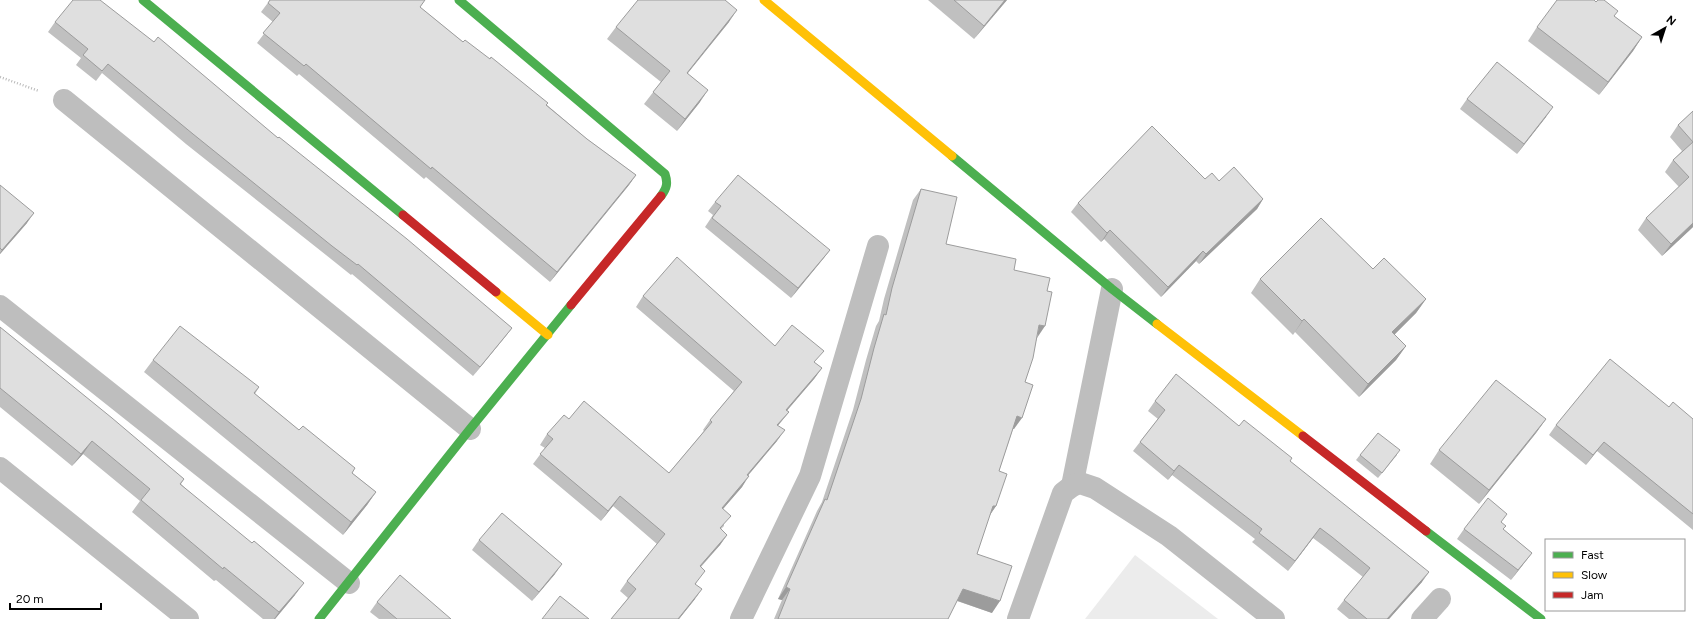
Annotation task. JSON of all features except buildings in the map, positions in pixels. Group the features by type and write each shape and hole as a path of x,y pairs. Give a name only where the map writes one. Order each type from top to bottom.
{"street":[{"path":"143,0 548,335"},
{"path":"319,619 470,429 666,190 668,182 665,174 459,0"},
{"path":"764,0 1112,289 1540,619"},
{"path":"64,100 470,429"},
{"path":"741,619 810,476 878,246"},
{"path":"1072,486 1112,289"},
{"path":"0,306 349,583"},
{"path":"0,468 188,619"},
{"path":"1018,619 1063,493 1072,486 1080,483 1095,488 1168,536 1274,619"},
{"path":"1422,619 1440,599"}],"path":[{"path":"0,77 64,100"}],"shaded area":[{"path":"1135,555 1218,619 1085,619"}],"traffic: fast":[{"path":"143,0 403,215"},
{"path":"459,0 665,174 666,185 661,196"},
{"path":"952,156 1112,289 1157,324"},
{"path":"319,619 571,305"},
{"path":"1426,531 1541,619"}],"traffic: slow":[{"path":"764,0 952,156"},
{"path":"496,292 548,335"},
{"path":"1157,324 1303,436"}],"traffic: jam":[{"path":"571,305 661,196"},
{"path":"403,215 496,292"},
{"path":"1303,436 1426,531"}]}
